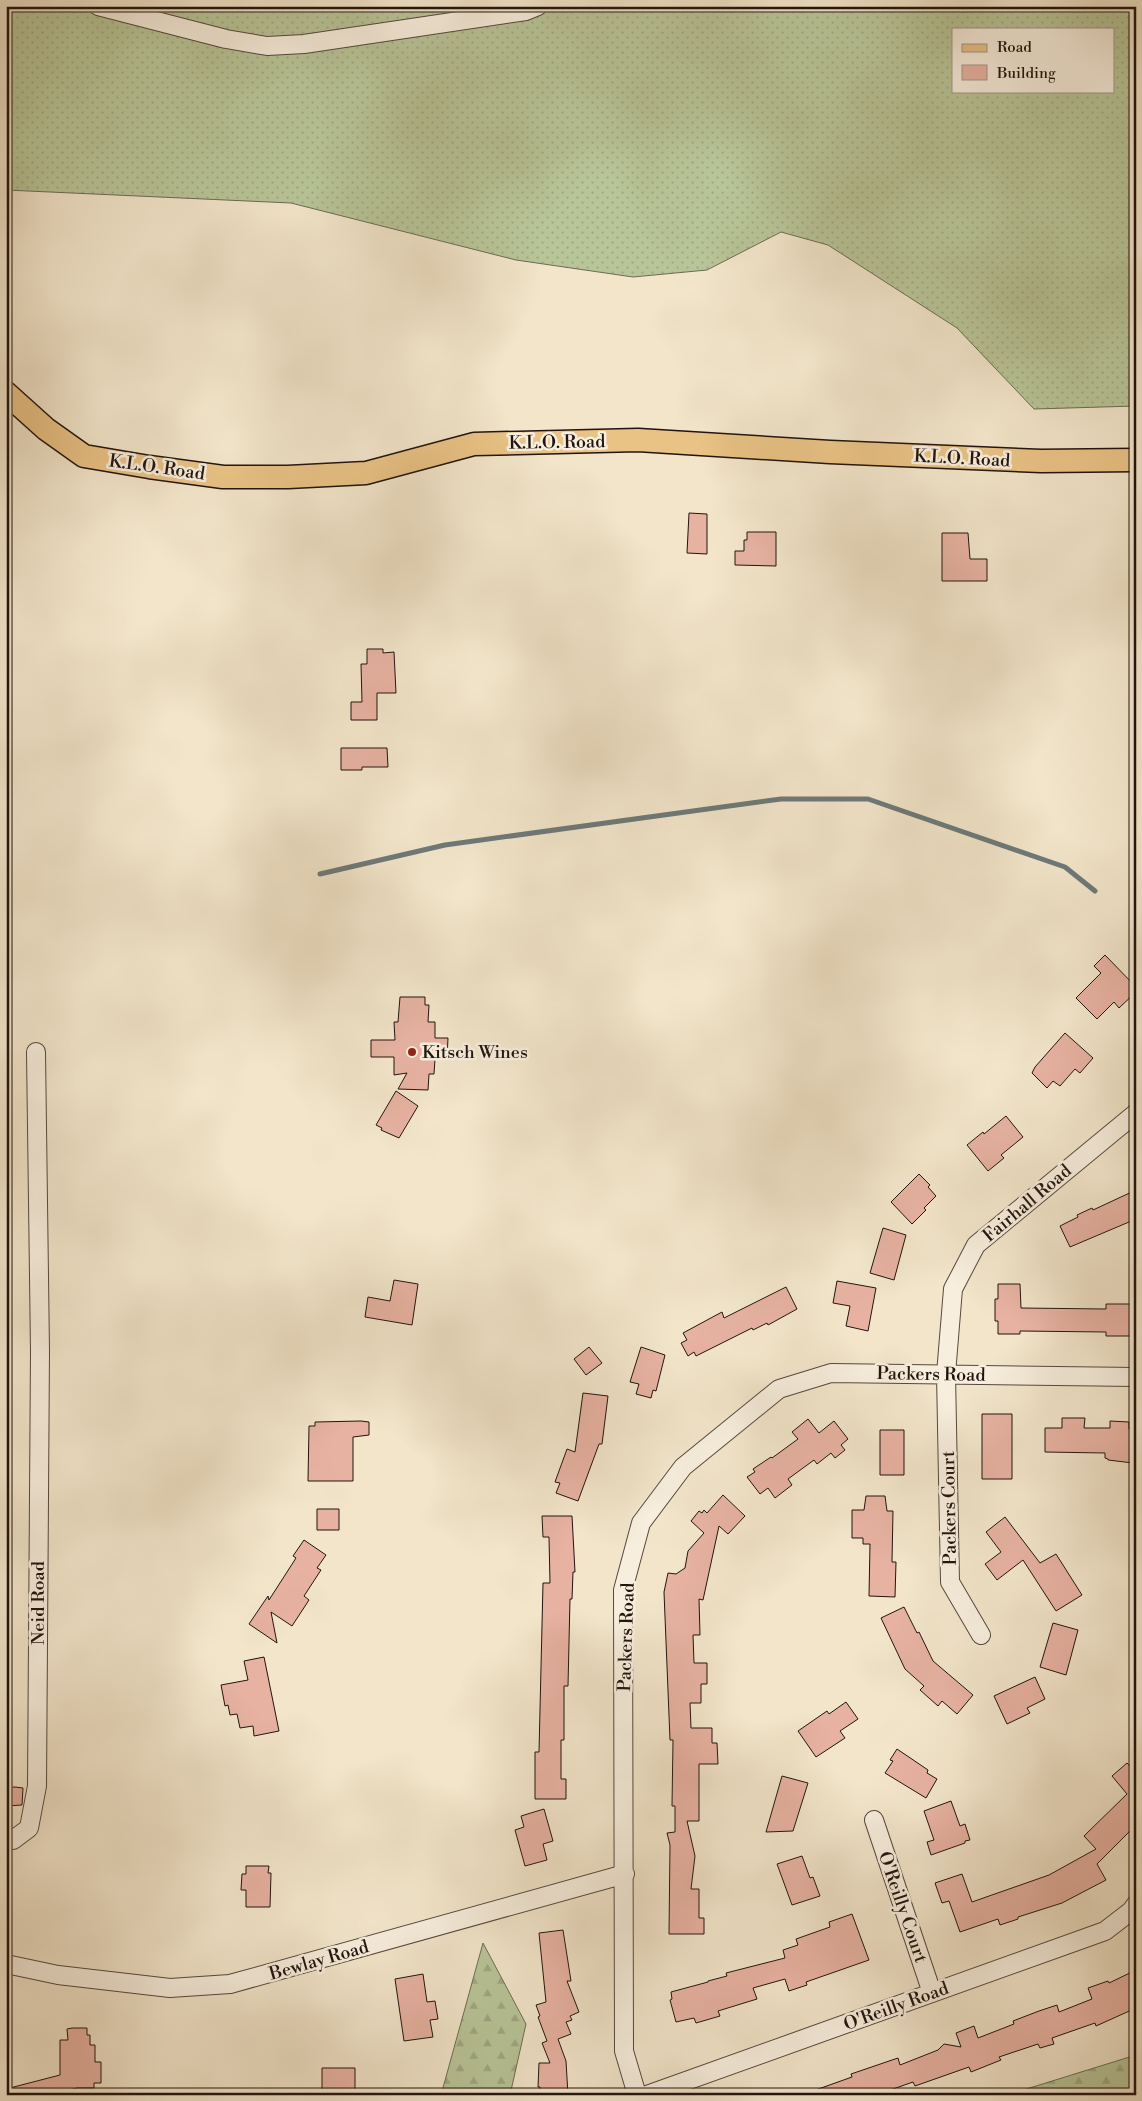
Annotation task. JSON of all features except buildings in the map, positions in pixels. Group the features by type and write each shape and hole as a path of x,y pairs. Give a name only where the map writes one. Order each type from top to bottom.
{"main road":[{"name":"K.L.O. Road","path":"6,393 46,429 84,456 149,467 223,476 366,473 474,444 619,441 1041,461 1136,460"}],"street":[{"path":"98,6 226,39 267,46 313,42 526,11 538,6"},
{"name":"Neid Road","path":"6,1840 14,1840 28,1828 37,1786 40,1351 36,1052"},
{"name":"Fairhall Road","path":"946,1374 953,1289 976,1245 1136,1113"},
{"name":"Packers Road","path":"637,2095 624,2051 623,1590 641,1523 683,1467 779,1389 831,1373 1136,1376"},
{"name":"Packers Court","path":"946,1374 950,1582 981,1635"},
{"name":"O'Reilly Court","path":"874,1820 932,1993"},
{"name":"Bewlay Road","path":"6,1964 58,1975 170,1988 230,1984 625,1874"},
{"name":"O'Reilly Road","path":"647,2095 1105,1931 1132,1911 1136,1904"}],"green space":[{"path":"6,6 1136,6 1136,406 1034,409 957,328 828,245 781,232 707,270 633,277 516,260 291,203 6,190"},
{"path":"483,1943 526,2024 510,2095 441,2095"},
{"path":"1136,2055 1136,2095 1007,2095"}],"waterway":[{"path":"320,874 445,845 781,799 868,799 1065,867 1095,891"}],"place":[{"name":"Kitsch Wines","path":"412,1052"}]}
